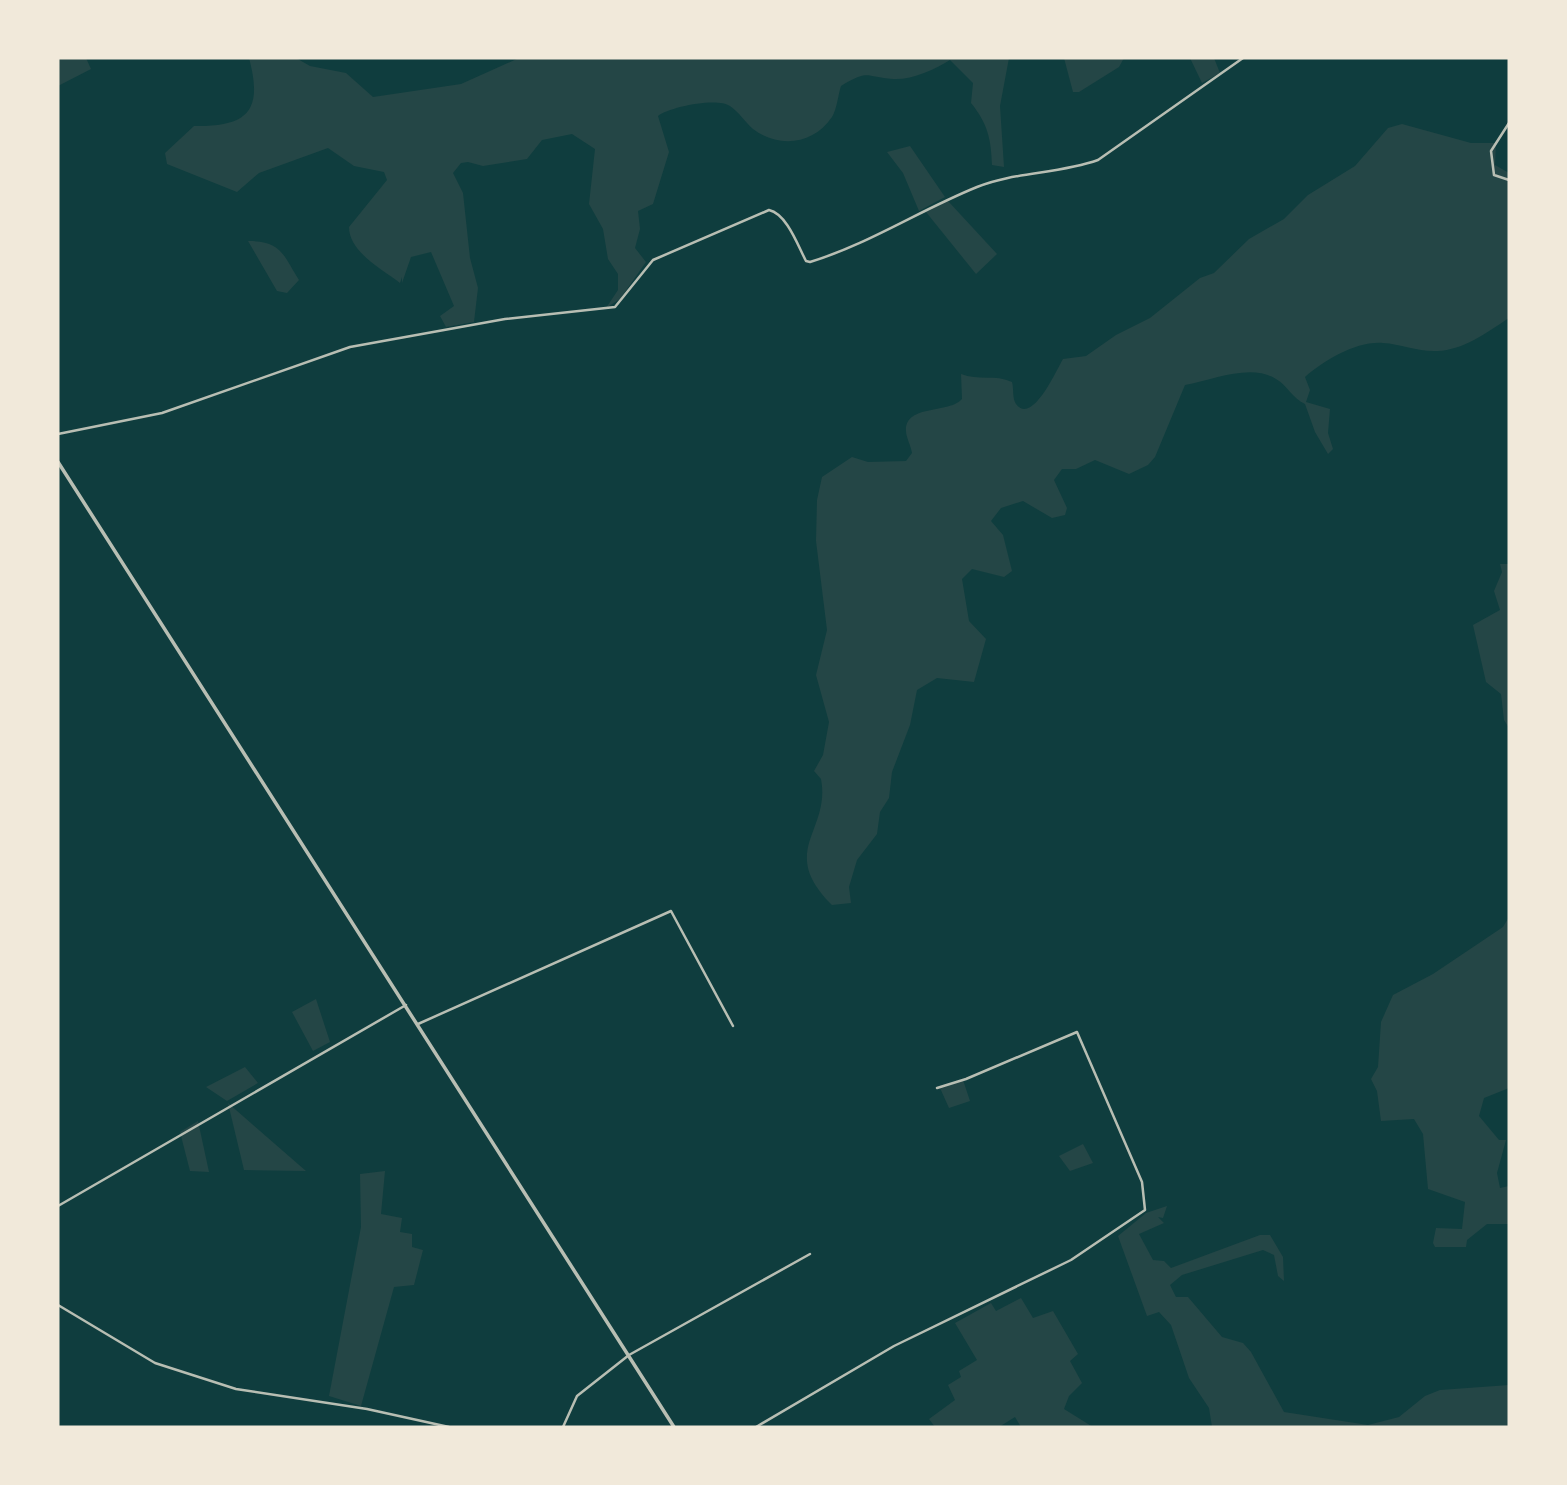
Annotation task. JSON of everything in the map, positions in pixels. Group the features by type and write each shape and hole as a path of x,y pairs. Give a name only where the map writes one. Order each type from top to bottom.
{"street":[{"path":"58,434 162,413 350,347 505,319 615,307 653,260 769,210 776,212 783,220 806,261 843,253 980,186 1077,167 1098,160 1243,58"},
{"path":"1509,124 1491,151 1494,175 1509,180"},
{"path":"58,462 674,1427"},
{"path":"418,1024 671,911 733,1026"},
{"path":"58,1206 406,1006"},
{"path":"756,1427 894,1346 1071,1260 1145,1210 1142,1182 1077,1032 967,1079 937,1088"},
{"path":"564,1427 577,1396 629,1355 810,1254"},
{"path":"58,1306 155,1363 236,1389 367,1409 449,1427"}],"shaded area":[{"path":"58,58 86,58 91,69 58,86"},
{"path":"249,58 296,58 310,66 346,73 373,97 461,84 519,58 1009,58 1000,106 1004,167 992,165 988,132 971,103 973,83 950,60 930,71 908,78 867,75 857,77 841,86 834,114 825,126 796,141 763,135 724,103 693,104 672,109 658,116 669,152 653,204 638,211 640,229 635,248 646,262 620,299 606,308 618,290 618,274 608,259 603,229 589,204 595,149 572,134 542,140 527,159 483,166 461,163 453,173 463,193 470,258 478,288 474,322 446,327 440,316 454,306 431,252 411,257 400,283 360,252 350,236 349,227 387,180 384,172 354,166 328,148 259,173 237,192 167,164 165,153 194,126 228,123 247,112 254,91"},
{"path":"1064,58 1124,58 1119,67 1079,92 1073,92"},
{"path":"1190,58 1214,58 1220,73 1202,83"},
{"path":"1402,124 1471,143 1496,143 1495,165 1509,173 1509,318 1474,340 1447,350 1430,351 1373,343 1362,345 1331,358 1305,377 1310,390 1306,402 1330,409 1328,433 1333,449 1328,454 1315,432 1305,404 1280,382 1266,374 1255,372 1232,374 1185,385 1155,457 1148,465 1129,474 1095,460 1076,469 1062,469 1054,480 1067,508 1065,515 1052,518 1023,501 1001,508 991,521 1003,535 1012,571 1004,577 972,569 962,579 969,621 986,639 974,682 937,678 917,690 910,725 892,772 889,798 880,812 877,834 857,860 849,887 851,903 832,905 816,886 808,870 807,855 822,797 821,779 814,771 823,755 829,722 816,675 827,630 816,541 817,500 822,477 852,457 868,462 906,461 912,453 906,433 908,422 920,413 948,407 962,399 961,374 1012,382 1016,404 1022,409 1029,408 1043,394 1063,359 1086,356 1116,335 1150,318 1200,278 1214,273 1249,239 1284,219 1308,195 1355,166 1388,128"},
{"path":"910,146 945,197 919,211 903,173 887,152"},
{"path":"948,201 997,254 976,274 926,212"},
{"path":"248,241 275,247 285,257 299,280 287,293 277,291"},
{"path":"1500,564 1509,564 1509,728 1504,720 1501,694 1486,682 1473,625 1500,610 1494,591 1502,572"},
{"path":"1509,917 1509,1088 1484,1098 1479,1116 1499,1140 1506,1140 1497,1173 1500,1188 1509,1186 1509,1224 1487,1224 1467,1240 1466,1247 1435,1247 1433,1243 1436,1228 1462,1229 1465,1202 1428,1189 1423,1134 1414,1119 1381,1121 1377,1091 1371,1079 1378,1067 1381,1022 1393,995 1433,974 1503,927"},
{"path":"316,999 330,1042 313,1051 292,1012"},
{"path":"245,1067 258,1083 227,1101 206,1087"},
{"path":"963,1080 970,1101 949,1108 940,1088"},
{"path":"228,1103 306,1171 244,1170"},
{"path":"198,1121 209,1172 190,1171 180,1132"},
{"path":"1083,1144 1093,1163 1070,1171 1059,1156"},
{"path":"385,1171 381,1214 402,1218 400,1232 412,1234 412,1247 423,1250 414,1285 394,1287 361,1406 329,1396 361,1227 360,1174"},
{"path":"1167,1206 1163,1218 1158,1217 1164,1223 1139,1234 1153,1260 1164,1261 1171,1268 1260,1235 1270,1235 1283,1257 1284,1281 1278,1276 1274,1255 1263,1250 1182,1275 1170,1285 1176,1297 1188,1297 1222,1337 1243,1343 1251,1352 1284,1412 1368,1425 1399,1417 1425,1396 1440,1390 1509,1385 1509,1427 1212,1427 1209,1408 1189,1378 1171,1325 1159,1312 1147,1316 1118,1236 1146,1213"},
{"path":"1021,1298 1033,1318 1053,1311 1078,1354 1070,1361 1082,1383 1069,1396 1064,1409 1093,1427 1021,1427 1015,1417 999,1427 935,1427 929,1419 955,1400 948,1385 961,1377 959,1371 977,1360 955,1323 991,1303 996,1311"}]}
